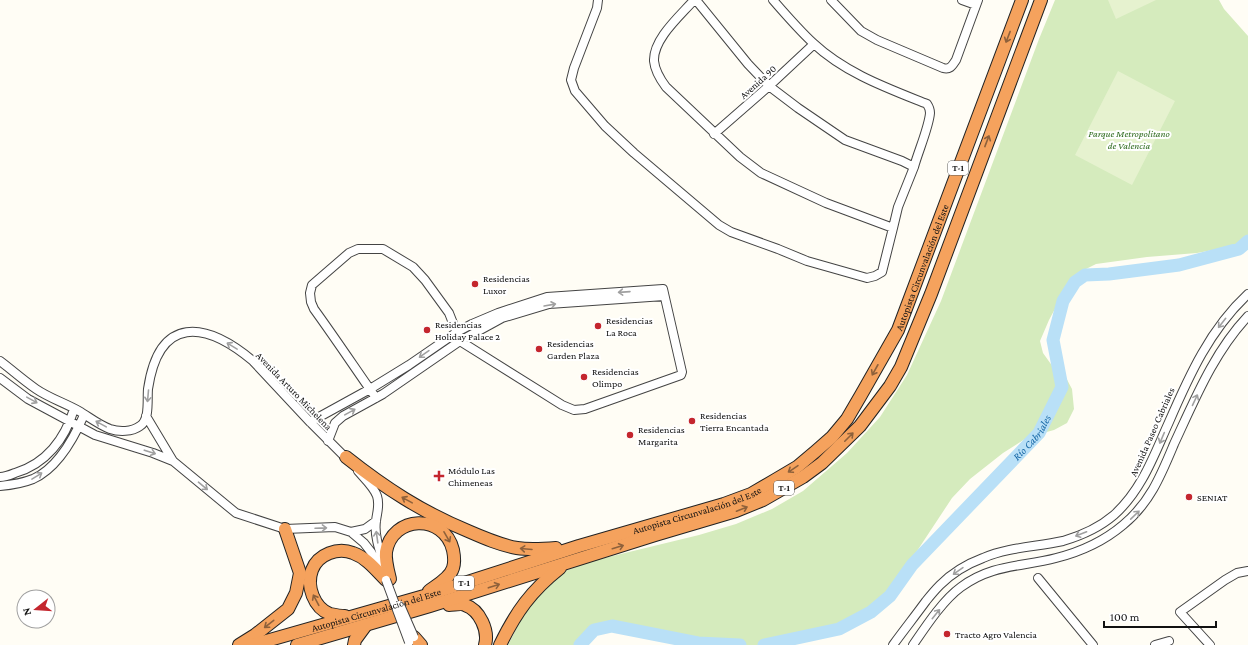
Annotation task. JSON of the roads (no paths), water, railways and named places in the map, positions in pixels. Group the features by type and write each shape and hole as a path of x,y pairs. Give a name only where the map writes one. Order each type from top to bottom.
{"highway":[{"name":"Autopista Circunvalación del Este","path":"252,645 424,596 579,546 690,514 751,494 797,467 832,437 847,419 898,330 1022,0"},
{"name":"Autopista Circunvalación del Este","path":"297,645 430,606 736,511 763,500 803,477 822,463 860,426 890,386 910,349 1041,0"},
{"path":"346,457 398,496 446,522 490,541 517,548 540,550 579,546"},
{"path":"388,580 386,553 388,545 396,532 411,524 421,523 438,527 449,538 454,558 453,568 447,577 424,596"},
{"path":"239,645 255,635 288,609 296,593 300,573 285,529"},
{"path":"348,617 329,614 319,607 315,600 311,590 310,579 312,570 318,561 325,555 336,551 354,553 370,564 388,580"},
{"path":"500,645 516,615 533,592 565,564"},
{"path":"430,606 464,604 472,608 484,624 486,640 484,645"},
{"path":"354,645 355,640 366,625"}],"street":[{"path":"598,0 597,8 574,68 571,80 575,92 611,132 719,225 731,232 807,261 867,278 876,276 882,272 898,208 914,167 927,126 930,108 926,104 876,84 851,70 814,44 773,0"},
{"path":"893,228 826,203 761,173 740,158 666,87 658,75 654,61 660,40 695,0 748,64 770,86 798,108 845,140 902,161 914,167"},
{"path":"831,0 861,31 877,40 947,69 951,67 956,60 977,2 962,0"},
{"name":"Avenida 90","path":"714,134 770,86 814,44"},
{"path":"376,398 314,309 311,302 310,293 312,285 349,253 358,249 383,249 414,266 449,313 460,341 562,405 574,410 585,409 681,375 682,372 664,293"},
{"path":"310,422 370,389 457,332 498,313 547,297 664,293"},
{"path":"328,441 335,423 343,416 376,398 460,341 502,318 549,304 664,293"},
{"name":"Avenida Paseo Cabriales","path":"893,645 939,585 960,569 983,558 1007,550 1063,541 1091,530 1114,516 1134,494 1147,472 1183,389 1203,350 1231,312 1248,294"},
{"path":"913,645 948,599 960,587 993,570 1055,559 1070,554 1111,534 1125,524 1142,508 1155,488 1198,393 1217,358 1228,340 1248,316"},
{"name":"Avenida Arturo Michelena","path":"146,416 148,389 153,367 162,348 171,338 182,333 194,331 210,334 242,352 262,370 328,441 346,457 375,491 378,498 378,514 376,520 379,548 388,580"},
{"path":"0,361 36,389 111,429 128,431 141,426 146,416"},
{"path":"0,378 28,399 95,435 153,453 173,461 236,513 285,529 335,527 351,532 364,543 371,552 388,580 414,643"},
{"path":"0,477 28,469 45,458 61,440 74,409"},
{"path":"0,486 15,484 34,478 47,469 63,454 84,415"},
{"path":"146,416 173,461"},
{"path":"351,532 365,529 376,520"},
{"path":"1210,645 1181,614 1181,611 1225,580 1237,573 1248,571"},
{"path":"1038,578 1093,645"},
{"path":"1155,645 1169,641"}],"waterway":[{"name":"Río Cabriales","path":"764,645 839,629 871,612 890,596 912,565 1039,433 1062,387 1053,340 1063,301 1075,282 1085,275 1109,274 1179,265 1239,249 1248,241"},
{"name":"Río Cabriales","path":"580,645 594,630 612,626 698,643 740,645"}],"place":[{"name":"Residencias Luxor","path":"475,284"},
{"name":"Residencias La Roca","path":"598,326"},
{"name":"Residencias Holiday Palace 2","path":"427,330"},
{"name":"Residencias Garden Plaza","path":"539,349"},
{"name":"Residencias Olimpo","path":"584,377"},
{"name":"Residencias Tierra Encantada","path":"692,421"},
{"name":"Residencias Margarita","path":"630,435"},
{"name":"Módulo Las Chimeneas","path":"439,476"},
{"name":"SENIAT","path":"1189,497"},
{"name":"Tracto Agro Valencia","path":"947,634"}],"park label":[{"name":"Parque Metropolitano de Valencia","path":"1129,138"}]}
